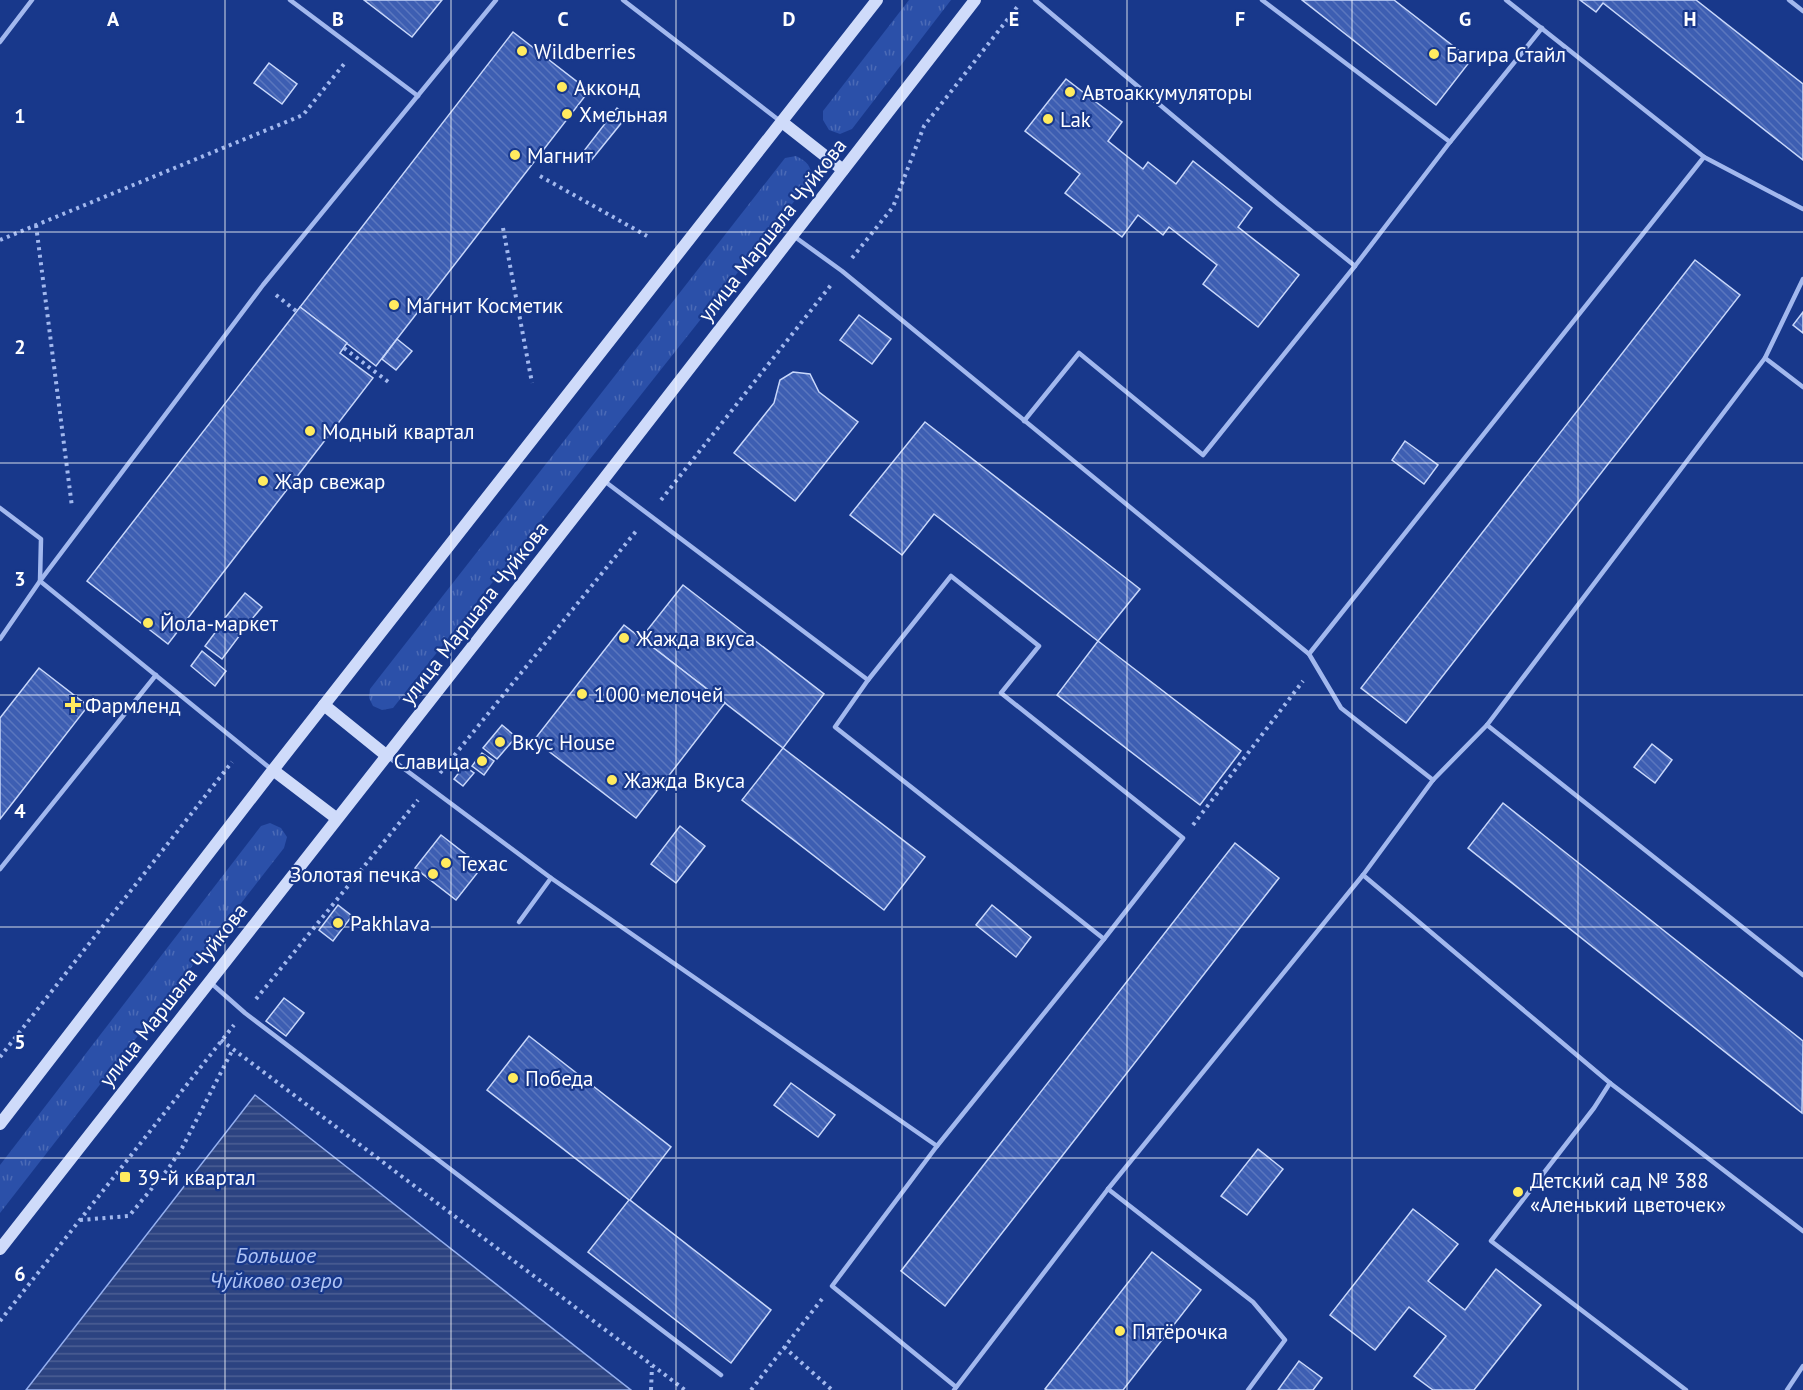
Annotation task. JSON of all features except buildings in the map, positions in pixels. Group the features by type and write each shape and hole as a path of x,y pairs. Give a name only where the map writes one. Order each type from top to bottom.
{"main road":[{"path":"0,1124 273,770 877,0"},
{"name":"улица Маршала Чуйкова","path":"0,1249 603,480 975,0"},
{"path":"782,122 843,170"},
{"path":"324,705 387,756"},
{"path":"273,770 336,818"}],"lane":[{"path":"0,42 32,0"},
{"path":"290,0 418,96"},
{"path":"0,639 40,581 263,285 496,0"},
{"path":"623,0 782,122"},
{"path":"1035,0 1355,266"},
{"path":"1262,0 1450,142"},
{"path":"1506,0 1704,157 1803,209"},
{"path":"1789,0 1803,11"},
{"path":"1024,421 1079,353 1203,455 1542,28"},
{"path":"1309,654 1704,157"},
{"path":"793,235 842,271 1309,654 1341,708 1433,780"},
{"path":"1104,939 835,727 868,680 951,576 1039,646 1001,693 1183,838 1104,939 937,1146 832,1286 955,1389 1108,1189 1363,875 1433,780 1488,725 1766,358 1803,279"},
{"path":"1766,358 1803,387"},
{"path":"603,480 868,680"},
{"path":"0,508 41,539 40,581"},
{"path":"40,581 273,770"},
{"path":"0,869 156,675"},
{"path":"1488,725 1803,975"},
{"path":"387,756 551,878 937,1146"},
{"path":"1363,875 1610,1083 1803,1231"},
{"path":"519,922 551,878"},
{"path":"209,982 245,1013 721,1375"},
{"path":"1610,1083 1594,1108 1491,1241 1686,1390"},
{"path":"1108,1189 1253,1302 1285,1340 1248,1390"},
{"path":"1787,1390 1803,1366"}],"path":[{"path":"0,1321 221,1040 649,515 893,207 924,126 1023,0"},
{"path":"0,240 303,115 356,50"},
{"path":"540,176 647,236"},
{"path":"36,225 76,534"},
{"path":"503,228 532,383"},
{"path":"344,348 391,384"},
{"path":"1183,838 1316,665"},
{"path":"0,1057 238,755"},
{"path":"221,1040 685,1390"},
{"path":"79,1220 129,1216 168,1170 182,1148 232,1049"},
{"path":"751,1390 832,1286"},
{"path":"784,1347 832,1390"},
{"path":"651,1390 652,1365"}],"green space":[{"path":"909,0 951,0 852,129 840,134 829,130 823,120 823,111"},
{"path":"796,156 808,165 811,180 393,708 382,710 373,706 369,698 370,689 785,158"},
{"path":"270,823 281,828 287,837 284,848 0,1213 0,1165 261,826"}],"water":[{"name":"Большое Чуйково озеро","path":"255,1095 631,1390 26,1390"}],"place":[{"name":"Wildberries","path":"522,51"},
{"name":"Багира Стайл","path":"1434,54"},
{"name":"Акконд","path":"562,87"},
{"name":"Автоаккумуляторы","path":"1070,92"},
{"name":"Хмельная","path":"567,114"},
{"name":"Lak","path":"1048,119"},
{"name":"Магнит","path":"515,155"},
{"name":"Магнит Косметик","path":"394,305"},
{"name":"Модный квартал","path":"310,431"},
{"name":"Жар свежар","path":"263,481"},
{"name":"Йола-маркет","path":"148,623"},
{"name":"Жажда вкуса","path":"624,638"},
{"name":"1000 мелочей","path":"582,694"},
{"name":"Фармленд","path":"73,705"},
{"name":"Вкус House","path":"500,742"},
{"name":"Славица","path":"482,761"},
{"name":"Жажда Вкуса","path":"612,780"},
{"name":"Техас","path":"446,863"},
{"name":"Золотая печка","path":"433,874"},
{"name":"Pakhlava","path":"338,923"},
{"name":"Победа","path":"513,1078"},
{"name":"39-й квартал","path":"125,1177"},
{"name":"Детский сад № 388 «Аленький цветочек»","path":"1518,1192"},
{"name":"Пятёрочка","path":"1120,1331"}]}
